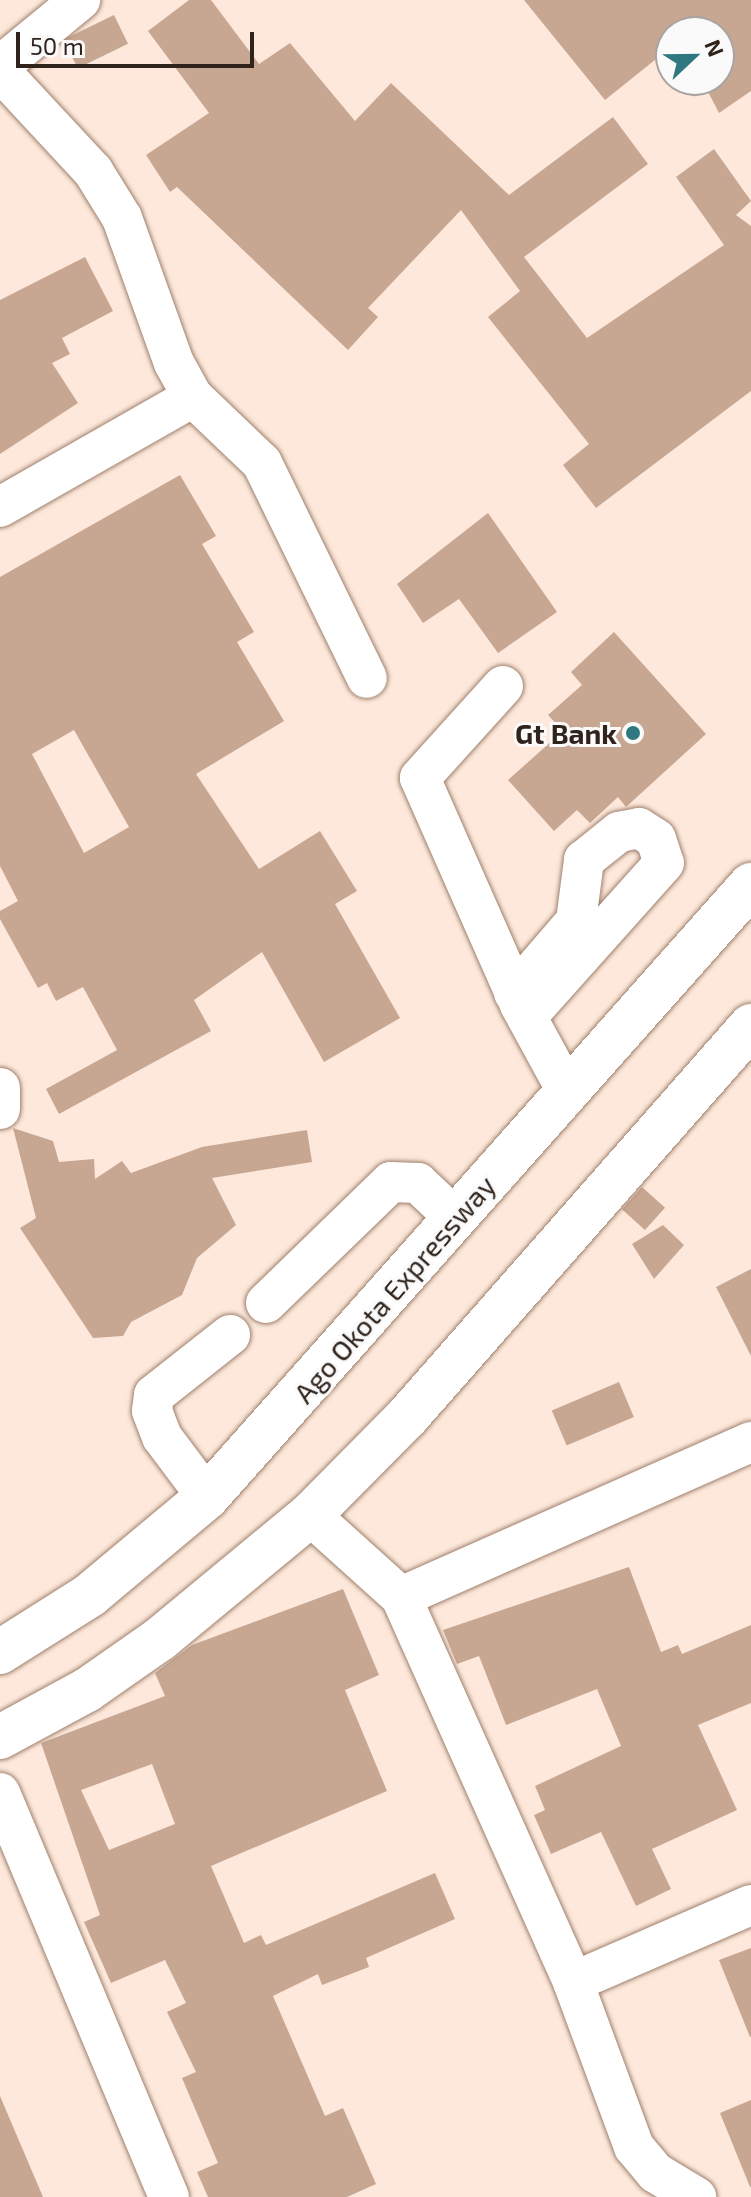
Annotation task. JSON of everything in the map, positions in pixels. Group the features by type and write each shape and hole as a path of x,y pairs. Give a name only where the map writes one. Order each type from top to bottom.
{"main road":[{"name":"Ago Okota Expressway","path":"0,1652 90,1595 207,1497 751,885"},
{"path":"0,1737 87,1690 160,1639 310,1515 407,1417 751,1026"}],"street":[{"path":"80,0 0,68 93,171 122,218 193,397 262,463 367,678"},
{"path":"0,507 193,397"},
{"path":"503,686 420,778 520,1004 568,1093"},
{"path":"0,1088 0,1109"},
{"path":"266,1303 391,1182 418,1183 455,1218"},
{"path":"207,1497 162,1437 152,1411 154,1395 230,1335"},
{"path":"401,1597 751,1442"},
{"path":"310,1515 401,1597 573,1982 634,2147 656,2173 696,2197"},
{"path":"0,1793 169,2197"},
{"path":"573,1982 751,1905"}],"building":[{"path":"189,0 211,0 259,64 290,43 355,121 391,83 509,195 613,117 648,164 524,257 587,338 724,245 676,177 714,149 751,201 736,215 751,226 751,391 596,508 563,465 589,444 488,317 520,291 461,210 368,308 378,317 348,350 177,187 170,192 146,155 209,113 148,31"},
{"path":"524,0 751,0 751,91 719,113 710,96 735,96 735,16 655,16 655,60 605,100"},
{"path":"114,15 128,44 78,68 64,40"},
{"path":"85,257 113,311 62,338 70,354 52,363 78,403 0,454 0,300"},
{"path":"180,475 216,536 202,544 254,632 237,642 284,721 196,774 259,869 320,831 357,891 335,904 400,1018 324,1062 262,952 194,1000 211,1031 59,1114 46,1089 117,1050 83,987 56,1001 47,983 38,988 0,919 0,911 18,901 0,866 0,577","holes":["74,730 129,827 84,853 32,754"]},
{"path":"488,513 557,612 498,653 459,599 423,623 397,584"},
{"name":"Gt Bank","path":"614,632 706,734 626,807 618,797 590,823 577,810 554,831 508,780 563,731 548,715 582,685 571,672"},
{"path":"13,1128 53,1141 59,1162 94,1159 95,1179 122,1161 131,1173 202,1147 307,1130 312,1162 212,1178 236,1225 197,1258 182,1295 131,1322 123,1336 93,1338 20,1228 36,1218"},
{"path":"642,1187 665,1208 645,1230 622,1209"},
{"path":"663,1225 684,1245 654,1279 632,1244"},
{"path":"751,1269 751,1356 716,1287"},
{"path":"619,1382 634,1417 567,1446 552,1411"},
{"path":"629,1567 661,1652 678,1645 682,1654 751,1625 751,1703 698,1725 737,1810 652,1849 671,1889 636,1906 601,1832 551,1854 534,1815 545,1810 535,1786 621,1746 597,1689 506,1725 479,1656 457,1664 443,1630"},
{"path":"343,1589 379,1675 345,1690 387,1791 211,1866 244,1943 261,1935 266,1945 435,1873 455,1919 366,1958 369,1967 322,1985 318,1974 273,1996 325,2116 343,2108 376,2184 347,2197 208,2197 197,2172 218,2163 182,2078 196,2072 167,2012 186,2003 165,1960 111,1983 84,1922 100,1915 41,1743 165,1696 155,1673 192,1645","holes":["152,1764 175,1824 109,1850 81,1790"]},
{"path":"751,1948 751,2037 750,2037 719,1960"},
{"path":"0,2096 43,2197 0,2197"},
{"path":"751,2100 751,2187 750,2187 720,2113"}],"place":[{"name":"Gt Bank","path":"633,733"}]}
